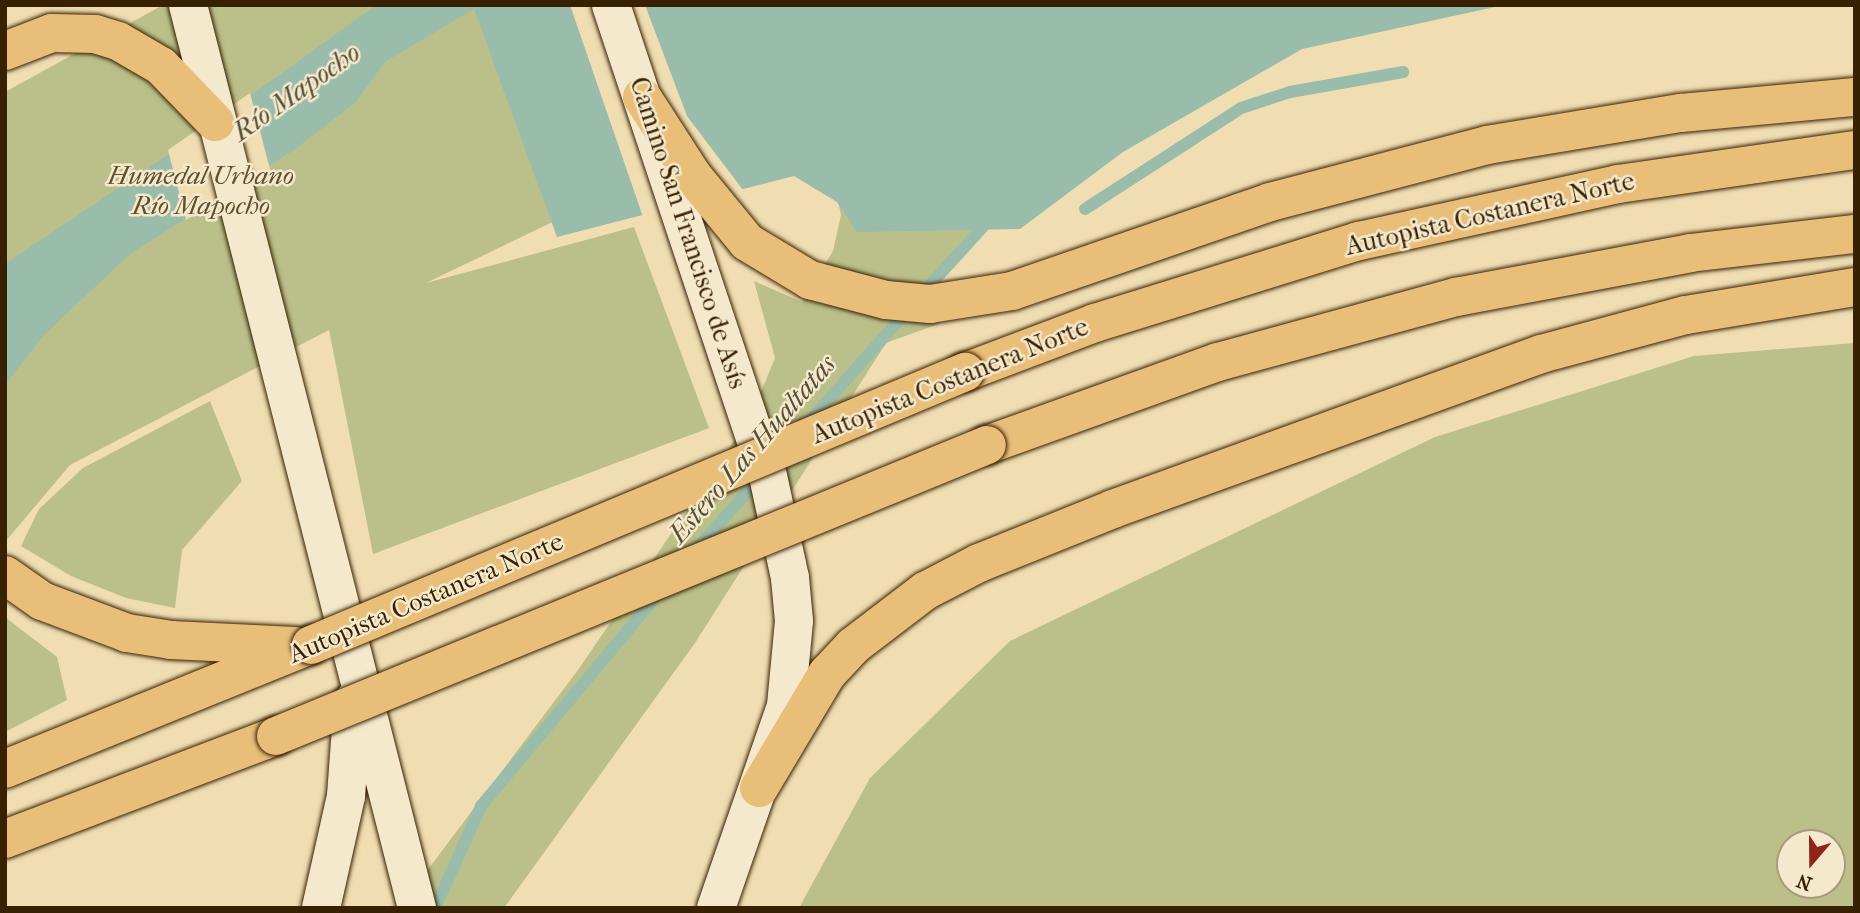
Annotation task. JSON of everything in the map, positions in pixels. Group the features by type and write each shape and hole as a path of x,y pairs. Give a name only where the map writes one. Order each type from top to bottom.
{"highway":[{"path":"5,51 52,33 95,34 118,41 161,66 215,122"},
{"path":"642,97 693,176 747,242 810,280 886,300 930,304 985,296 1046,281 1270,202 1487,145 1667,115 1855,97"},
{"name":"Autopista Costanera Norte","path":"5,769 245,674 965,372 1121,314 1359,241 1618,184 1855,150"},
{"path":"5,839 276,736 987,445 1218,362 1456,297 1690,253 1855,234"},
{"path":"759,788 827,674 853,646 925,591 979,563 1114,509 1541,354 1698,313 1855,287"},
{"path":"5,575 42,601 127,633 220,644 312,645"}],"main road":[{"path":"188,5 286,404 417,908"},
{"name":"Camino San Francisco de Asís","path":"611,5 768,476 790,578 792,664 778,737 716,908"},
{"path":"321,908 346,796 354,664"}],"green space":[{"name":"Humedal Urbano Río Mapocho","path":"163,5 1412,5 1254,49 1003,198 899,321 941,323 886,343 695,643 504,908 399,908 578,670 750,418 775,358 754,281 802,302 833,251 841,215 834,183 811,158 594,202 426,283 634,227 709,428 373,554 329,330 70,465 5,542 5,92"},
{"path":"1855,343 1855,908 799,908 870,778 1010,641 1435,437 1694,356"},
{"path":"210,401 242,481 182,550 175,608 126,598 71,576 21,546 39,509 83,468"},
{"path":"5,617 57,657 67,700 5,732"}],"water":[{"name":"Río Mapocho","path":"376,5 1504,5 1302,49 1123,152 1020,229 857,232 837,202 794,176 557,237 474,9 385,62 355,103 294,150 130,254 43,336 5,385 5,264 178,148"}],"pier":[{"path":"570,5 645,5 687,116 743,190 643,217"},
{"path":"250,93 270,169 186,220 168,150"}],"waterway":[{"path":"1085,209 1241,108 1290,92 1403,72"},
{"name":"Estero Las Hualtatas","path":"920,296 990,219"},
{"name":"Estero Las Hualtatas","path":"806,425 908,310"},
{"name":"Estero Las Hualtatas","path":"695,551 762,475"},
{"name":"Estero Las Hualtatas","path":"435,908 481,806 661,591"}]}
